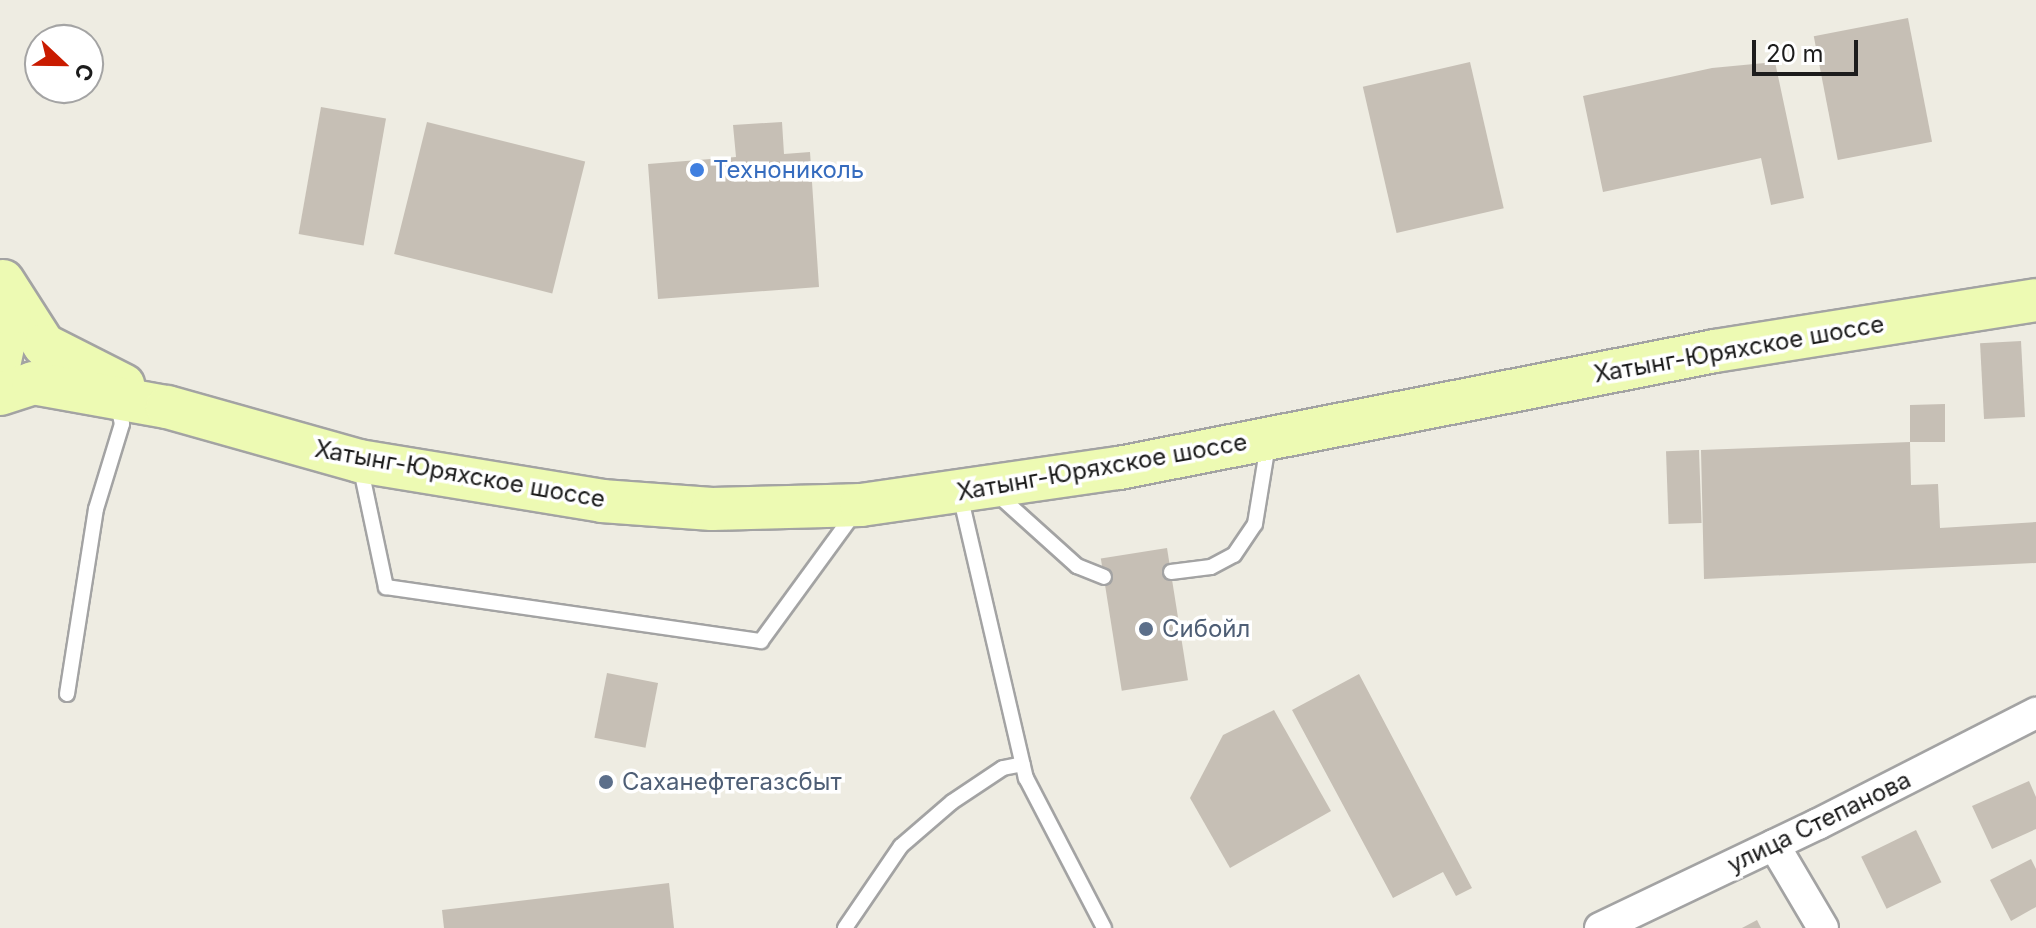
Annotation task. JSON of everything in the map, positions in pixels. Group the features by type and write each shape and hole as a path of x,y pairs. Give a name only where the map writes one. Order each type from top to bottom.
{"main road":[{"path":"0,361 6,347 10,314 1,279"},
{"name":"Хатынг-Юряхское шоссе","path":"1,279 44,345 167,407"},
{"name":"Хатынг-Юряхское шоссе","path":"0,394 33,383 116,397 167,407 359,461 602,501 712,509 861,505 1119,468 1715,351 2036,300"}],"street":[{"name":"улица Степанова","path":"1600,928 1774,845 2036,713"},
{"path":"1774,845 1823,928"}],"lane":[{"path":"67,694 96,509 122,424 116,397"},
{"path":"1171,572 1211,567 1234,555 1255,524 1269,437"},
{"path":"359,461 386,587 761,641 861,505"},
{"path":"975,491 1077,566 1104,577"},
{"path":"975,491 1026,778 1104,928"},
{"path":"845,928 901,846 952,802 1003,768 1023,764"}],"building":[{"path":"1908,18 1932,142 1838,160 1814,36"},
{"path":"1470,62 1504,208 1397,233 1363,87"},
{"path":"1775,62 1804,198 1771,205 1761,158 1603,192 1583,96 1712,68"},
{"path":"321,107 386,118 364,246 299,234"},
{"path":"427,122 585,161 552,293 394,254"},
{"path":"782,122 784,154 810,152 819,287 658,299 648,164 736,157 733,125"},
{"path":"2021,341 2025,417 1984,419 1980,343"},
{"path":"1945,404 1945,442 1910,442 1910,405"},
{"path":"1910,442 1911,485 1938,484 1940,528 2036,522 2036,563 1704,579 1701,450"},
{"path":"1699,450 1702,523 1669,524 1666,451"},
{"name":"Сибойл","path":"1167,548 1188,680 1122,691 1101,558"},
{"path":"607,673 658,683 645,748 594,738"},
{"path":"1359,674 1472,888 1456,896 1443,872 1393,898 1292,710"},
{"path":"1274,710 1331,811 1230,868 1190,798 1223,735"},
{"path":"2029,781 2036,797 2036,829 1992,849 1972,806"},
{"path":"1916,830 1941,882 1887,909 1861,857"},
{"path":"2031,859 2036,869 2036,907 2011,921 1990,880"},
{"path":"669,883 674,928 444,928 442,910"},
{"path":"1757,920 1761,928 1742,928"}],"place":[{"name":"Технониколь","path":"697,170"},
{"name":"Сибойл","path":"1146,629"},
{"name":"Саханефтегазсбыт","path":"606,782"}]}
